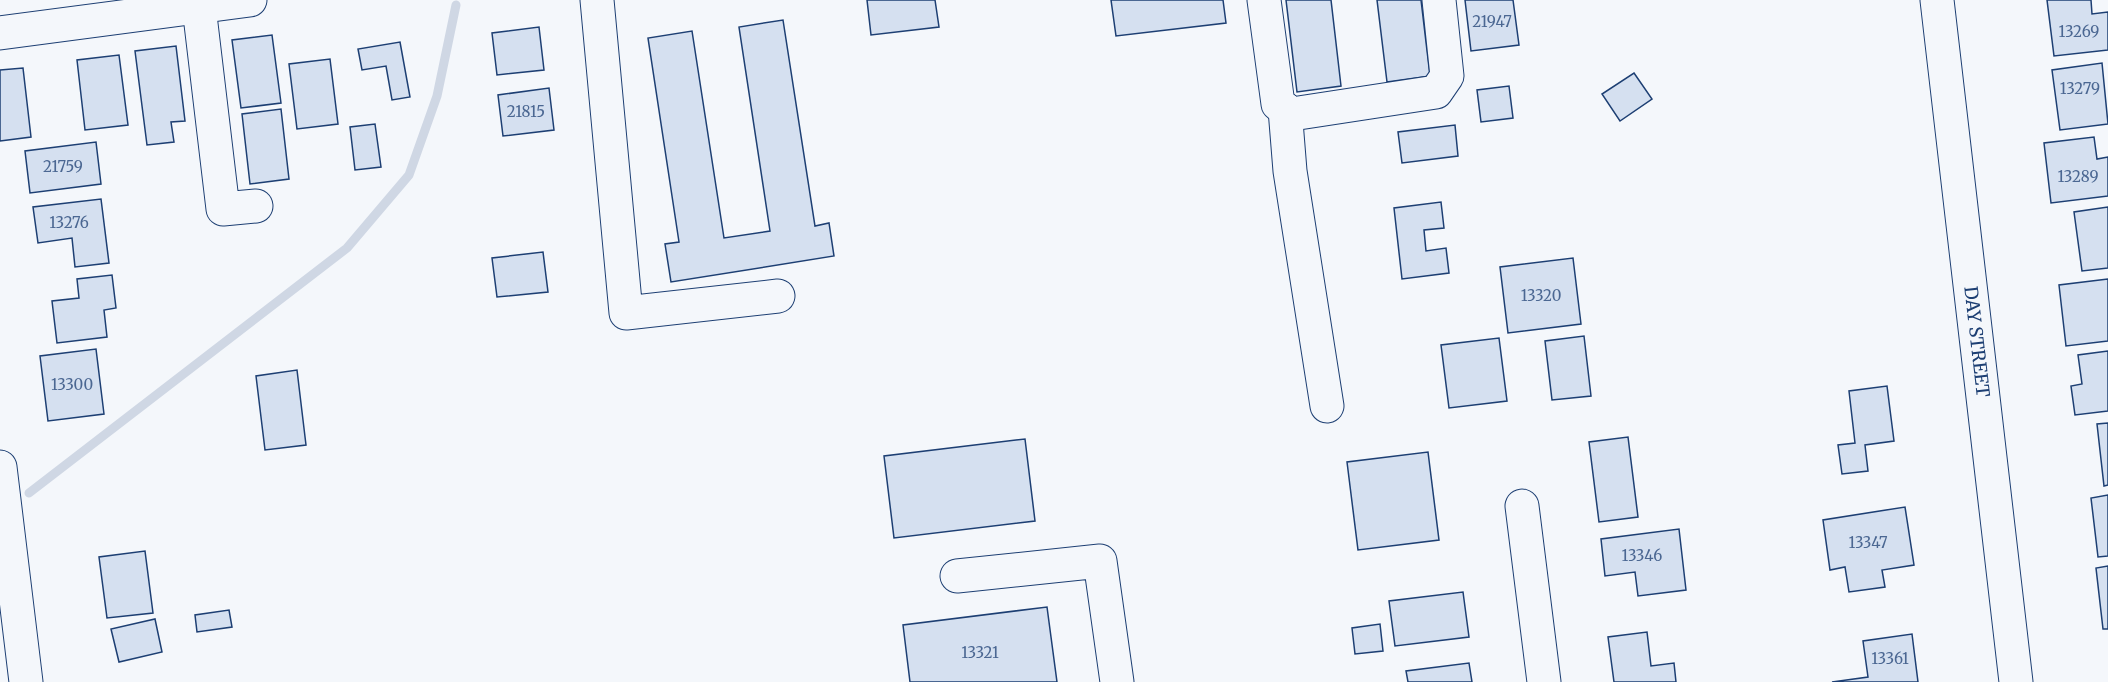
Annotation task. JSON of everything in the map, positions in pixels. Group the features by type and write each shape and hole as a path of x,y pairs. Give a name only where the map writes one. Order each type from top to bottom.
{"street":[{"path":"597,0 626,314 778,296"},
{"path":"1264,0 1278,104 1292,114 1436,92 1447,76 1439,0"},
{"name":"DAY STREET","path":"1937,0 2016,682"},
{"path":"0,33 223,3 223,209 256,207"},
{"path":"1285,109 1290,171 1327,406"},
{"path":"0,467 26,682"},
{"path":"1522,506 1544,682"},
{"path":"957,576 1100,561 1117,682"}],"building":[{"path":"867,0 935,0 939,27 871,35"},
{"path":"1111,0 1223,0 1226,23 1116,36"},
{"path":"1286,0 1331,0 1341,86 1297,92"},
{"path":"1377,0 1421,0 1430,76 1387,82"},
{"path":"1465,0 1513,0 1519,45 1471,51"},
{"path":"2047,0 2091,0 2092,14 2108,12 2108,50 2054,56"},
{"path":"783,20 815,226 829,223 834,256 671,282 665,244 679,242 648,38 692,31 724,238 770,231 739,27"},
{"path":"539,27 544,70 497,75 492,33"},
{"path":"272,35 281,103 241,108 232,40"},
{"path":"400,42 410,97 392,100 386,66 362,70 358,49"},
{"path":"176,46 185,121 171,122 174,142 147,145 135,51"},
{"path":"119,55 128,125 85,130 77,60"},
{"path":"330,59 338,124 297,129 289,64"},
{"path":"2102,63 2108,124 2060,130 2052,70"},
{"path":"23,68 31,137 0,141 0,70"},
{"path":"1634,73 1652,99 1620,121 1602,94"},
{"path":"1509,86 1513,118 1481,122 1477,90"},
{"path":"549,88 554,130 503,136 498,95"},
{"path":"281,109 289,179 250,184 242,114"},
{"path":"375,124 381,167 355,170 350,127"},
{"path":"1455,125 1458,156 1402,163 1398,132"},
{"path":"2094,137 2097,159 2108,157 2108,196 2051,203 2044,143"},
{"path":"96,142 101,184 30,193 25,151"},
{"path":"101,199 109,263 75,267 72,238 38,243 33,207"},
{"path":"1441,202 1444,228 1424,230 1426,251 1446,248 1449,273 1402,279 1394,208"},
{"path":"2108,207 2108,268 2082,271 2074,212"},
{"path":"543,252 548,292 497,297 492,258"},
{"path":"1573,258 1581,324 1508,333 1500,267"},
{"path":"112,275 116,308 104,310 107,337 57,343 52,301 79,298 77,279"},
{"path":"2108,279 2108,341 2066,346 2059,285"},
{"path":"1584,336 1591,396 1552,400 1545,341"},
{"path":"1499,338 1507,401 1449,408 1441,345"},
{"path":"96,349 104,414 48,421 40,356"},
{"path":"2108,351 2108,411 2075,415 2071,386 2082,384 2078,355"},
{"path":"297,370 306,445 265,450 256,376"},
{"path":"1887,386 1894,441 1865,445 1868,471 1842,474 1838,445 1855,443 1849,391"},
{"path":"2108,423 2108,485 2104,486 2097,424"},
{"path":"1628,437 1638,517 1599,522 1589,442"},
{"path":"1025,439 1035,521 894,538 884,456"},
{"path":"1428,452 1439,540 1358,550 1347,462"},
{"path":"2108,495 2108,556 2098,557 2091,498"},
{"path":"1905,507 1914,565 1882,570 1885,587 1849,592 1845,567 1830,570 1823,520"},
{"path":"1679,529 1686,590 1638,596 1635,572 1605,576 1601,539"},
{"path":"145,551 153,613 107,618 99,557"},
{"path":"2108,566 2108,629 2103,629 2096,568"},
{"path":"1463,592 1469,637 1395,646 1389,601"},
{"path":"1047,607 1057,682 910,682 903,625"},
{"path":"229,610 232,627 197,632 195,615"},
{"path":"155,619 162,652 119,662 111,629"},
{"path":"1380,624 1383,651 1355,654 1352,628"},
{"path":"1647,632 1651,666 1674,663 1676,682 1614,682 1608,637"},
{"path":"1912,634 1918,682 1832,682 1868,677 1863,641"},
{"path":"1469,663 1472,682 1408,682 1406,671"}],"waterway":[{"path":"29,493 347,248 409,175 437,96 456,5"}]}
